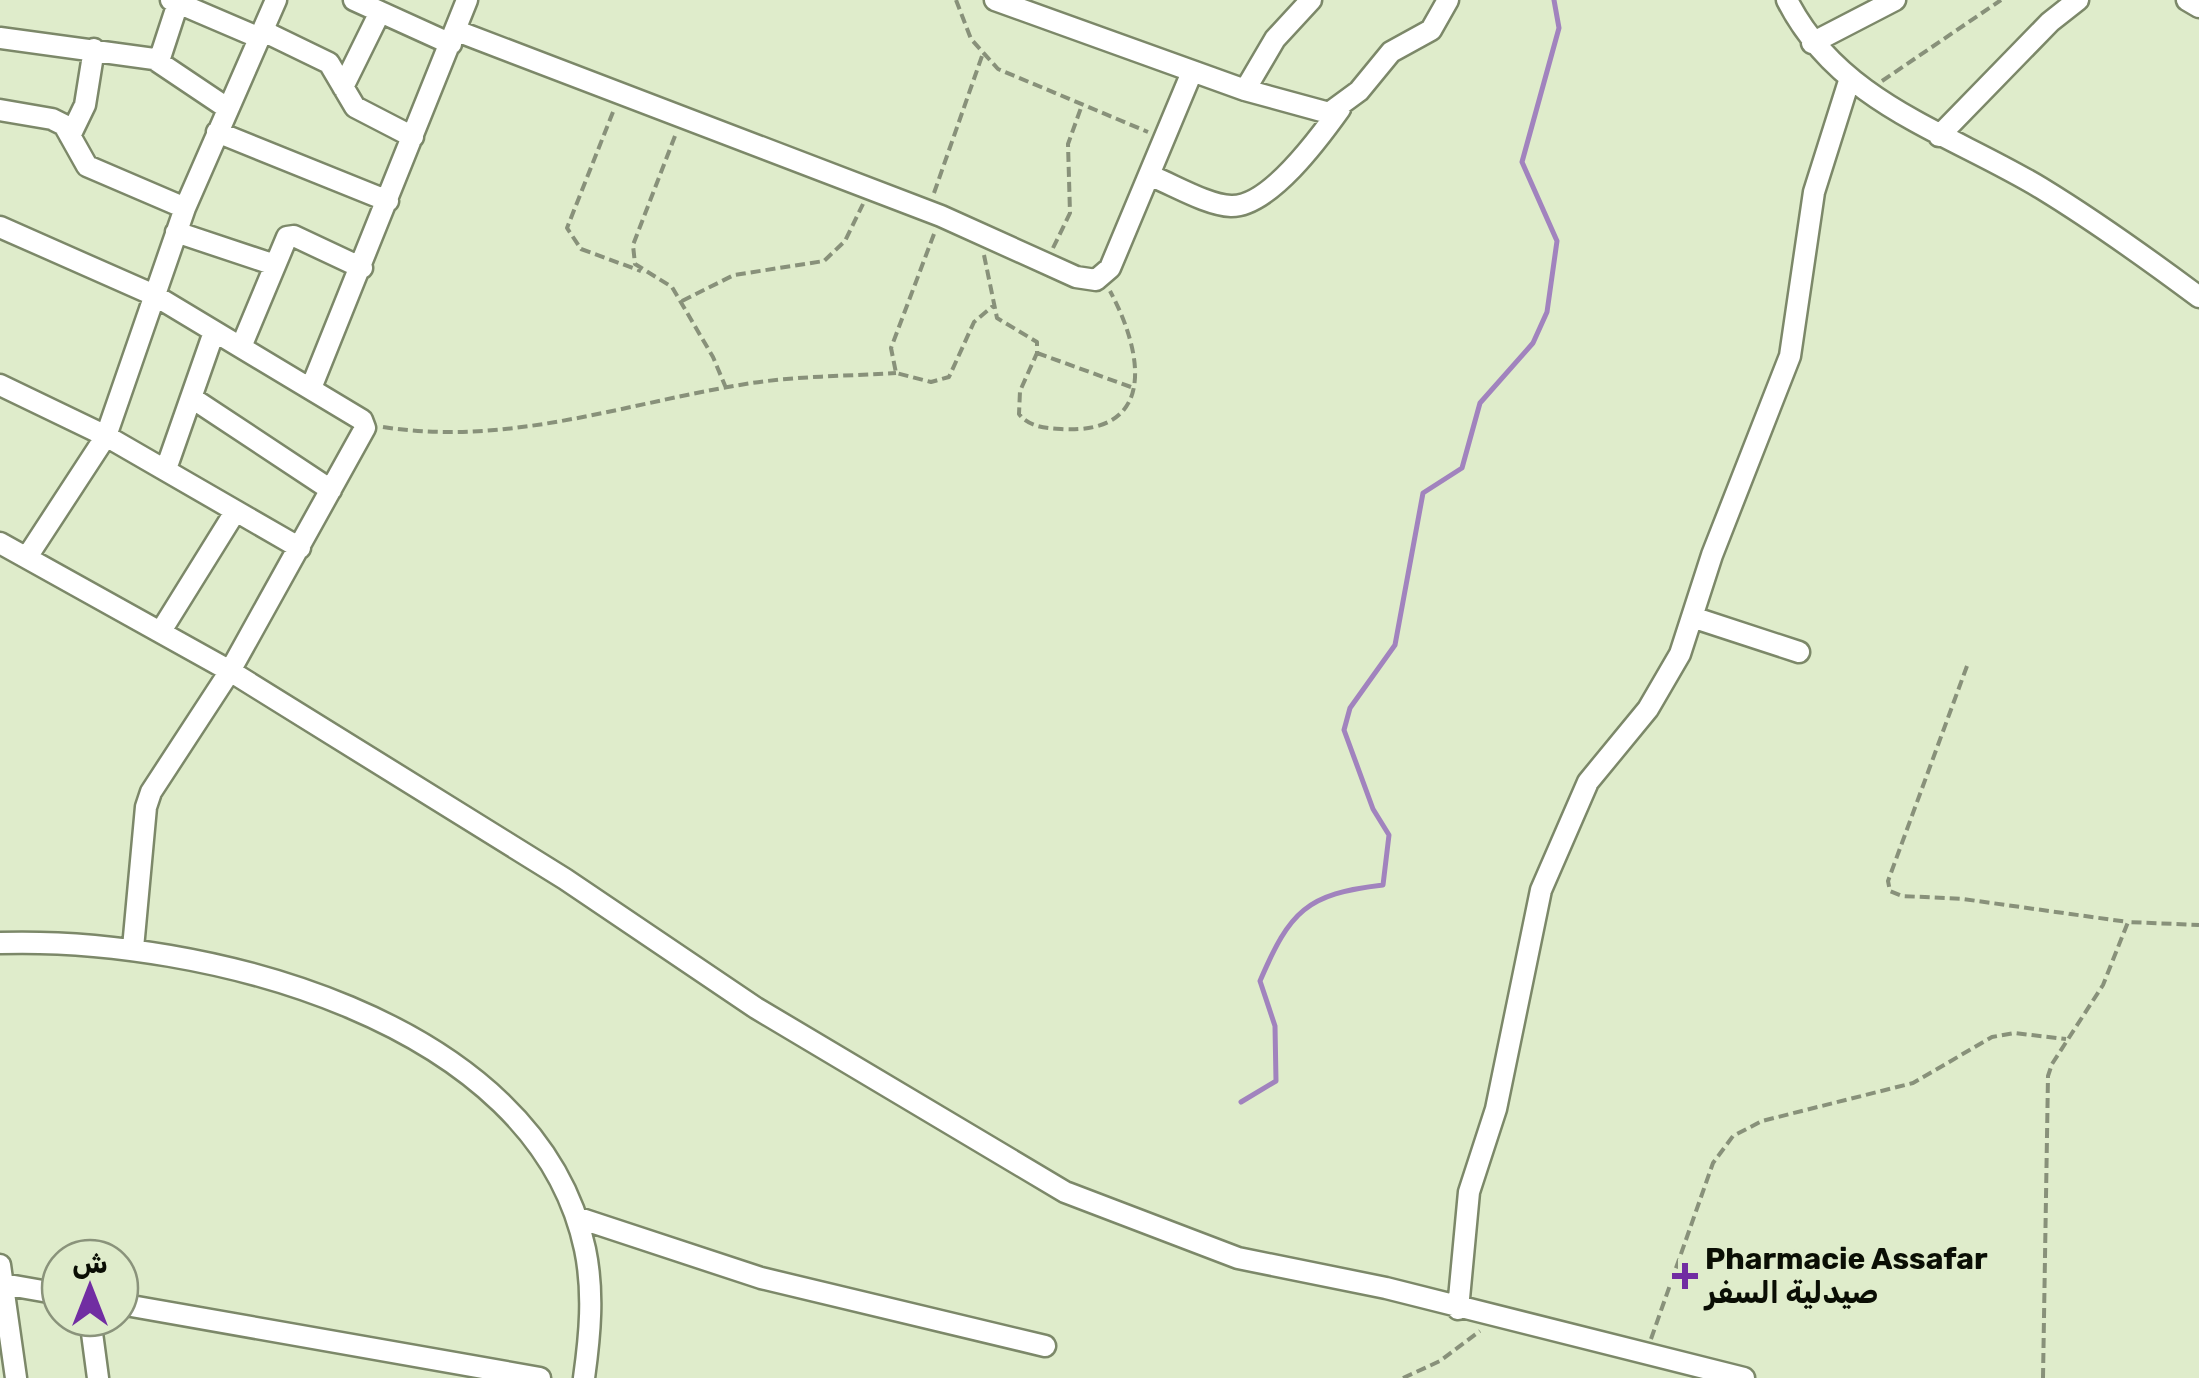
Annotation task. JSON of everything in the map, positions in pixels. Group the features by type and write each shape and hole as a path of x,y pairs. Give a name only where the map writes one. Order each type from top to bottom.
{"street":[{"path":"27,557 106,436 185,208 276,0"},
{"path":"354,0 620,94 870,189 978,231 1076,277 1102,277 1151,176 1192,72"},
{"path":"311,388 466,0"},
{"path":"1245,90 1275,39 1311,0"},
{"path":"1151,176 1226,205 1240,204 1275,184 1391,52 1432,30 1448,0"},
{"path":"1786,0 1812,42 1858,85 1909,122 2042,189 2199,297"},
{"path":"1812,42 1894,0"},
{"path":"1940,136 2050,22 2078,0"},
{"path":"2186,0 2199,6"},
{"path":"999,1 1245,90 1319,111 1340,109"},
{"path":"159,62 175,2 329,64 355,107 414,137"},
{"path":"343,87 380,12"},
{"path":"0,38 94,49 159,62 228,108"},
{"path":"70,136 85,105 94,49"},
{"path":"1458,1309 1469,1192 1496,1109 1542,890 1588,782 1664,684 1692,617 1790,356 1814,192 1858,85"},
{"path":"0,110 52,119 64,125 87,166 185,208"},
{"path":"217,132 388,202"},
{"path":"0,227 154,294 364,424 230,672 146,806 133,948"},
{"path":"176,232 275,265"},
{"path":"241,347 290,235 362,268"},
{"path":"166,469 214,332"},
{"path":"0,385 106,436 300,548"},
{"path":"192,398 331,490"},
{"path":"161,632 235,512"},
{"path":"0,543 230,672 565,878 756,1008 1065,1192 1238,1258 1386,1288 1744,1378"},
{"path":"1692,617 1799,652"},
{"path":"0,943 133,948 265,976 392,1026 465,1074 529,1135 564,1188 576,1218 590,1280 584,1378"},
{"path":"576,1218 762,1278 1045,1346"},
{"path":"16,1378 3,1308 2,1275 40,1287"},
{"path":"140,1308 540,1378"},
{"path":"93,1338 98,1378"}],"path":[{"path":"956,0 982,56 998,69 1165,140"},
{"path":"1858,85 2001,0"},
{"path":"896,373 891,348 982,56"},
{"path":"620,94 567,228 581,249 662,279 682,301 726,388"},
{"path":"1046,262 1070,213 1068,144 1082,104"},
{"path":"640,270 635,264 634,245 682,117"},
{"path":"682,301 719,279 806,265 835,254 870,189"},
{"path":"978,231 1000,322 1037,342 1037,353 1018,402 1019,414 1033,425 1066,430 1112,425 1132,387 1136,352 1126,321 1102,277"},
{"path":"364,424 475,434 533,429 726,388 896,373 931,382 949,376 974,322 994,305"},
{"path":"1037,353 1132,387"},
{"path":"1967,666 1907,821 1888,881 1890,891 1902,896 1963,899 2128,922 2199,925"},
{"path":"2043,1378 2048,1076 2066,1039 2103,984 2128,922"},
{"path":"1645,1354 1713,1163 1733,1136 1762,1121 1913,1083 1992,1037 2014,1033 2066,1039"},
{"path":"1404,1378 1440,1361 1496,1318"}],"waterway":[{"path":"1241,1102 1276,1081 1275,1026 1260,981 1281,938 1292,922 1318,901 1383,885 1389,835 1373,809 1344,730 1350,708 1395,645 1423,493 1462,468 1480,403 1533,343 1547,312 1557,241 1522,162 1559,28 1554,0"}],"place":[{"name":"Pharmacie Assafar صيدلية السفر","path":"1685,1276"}]}
